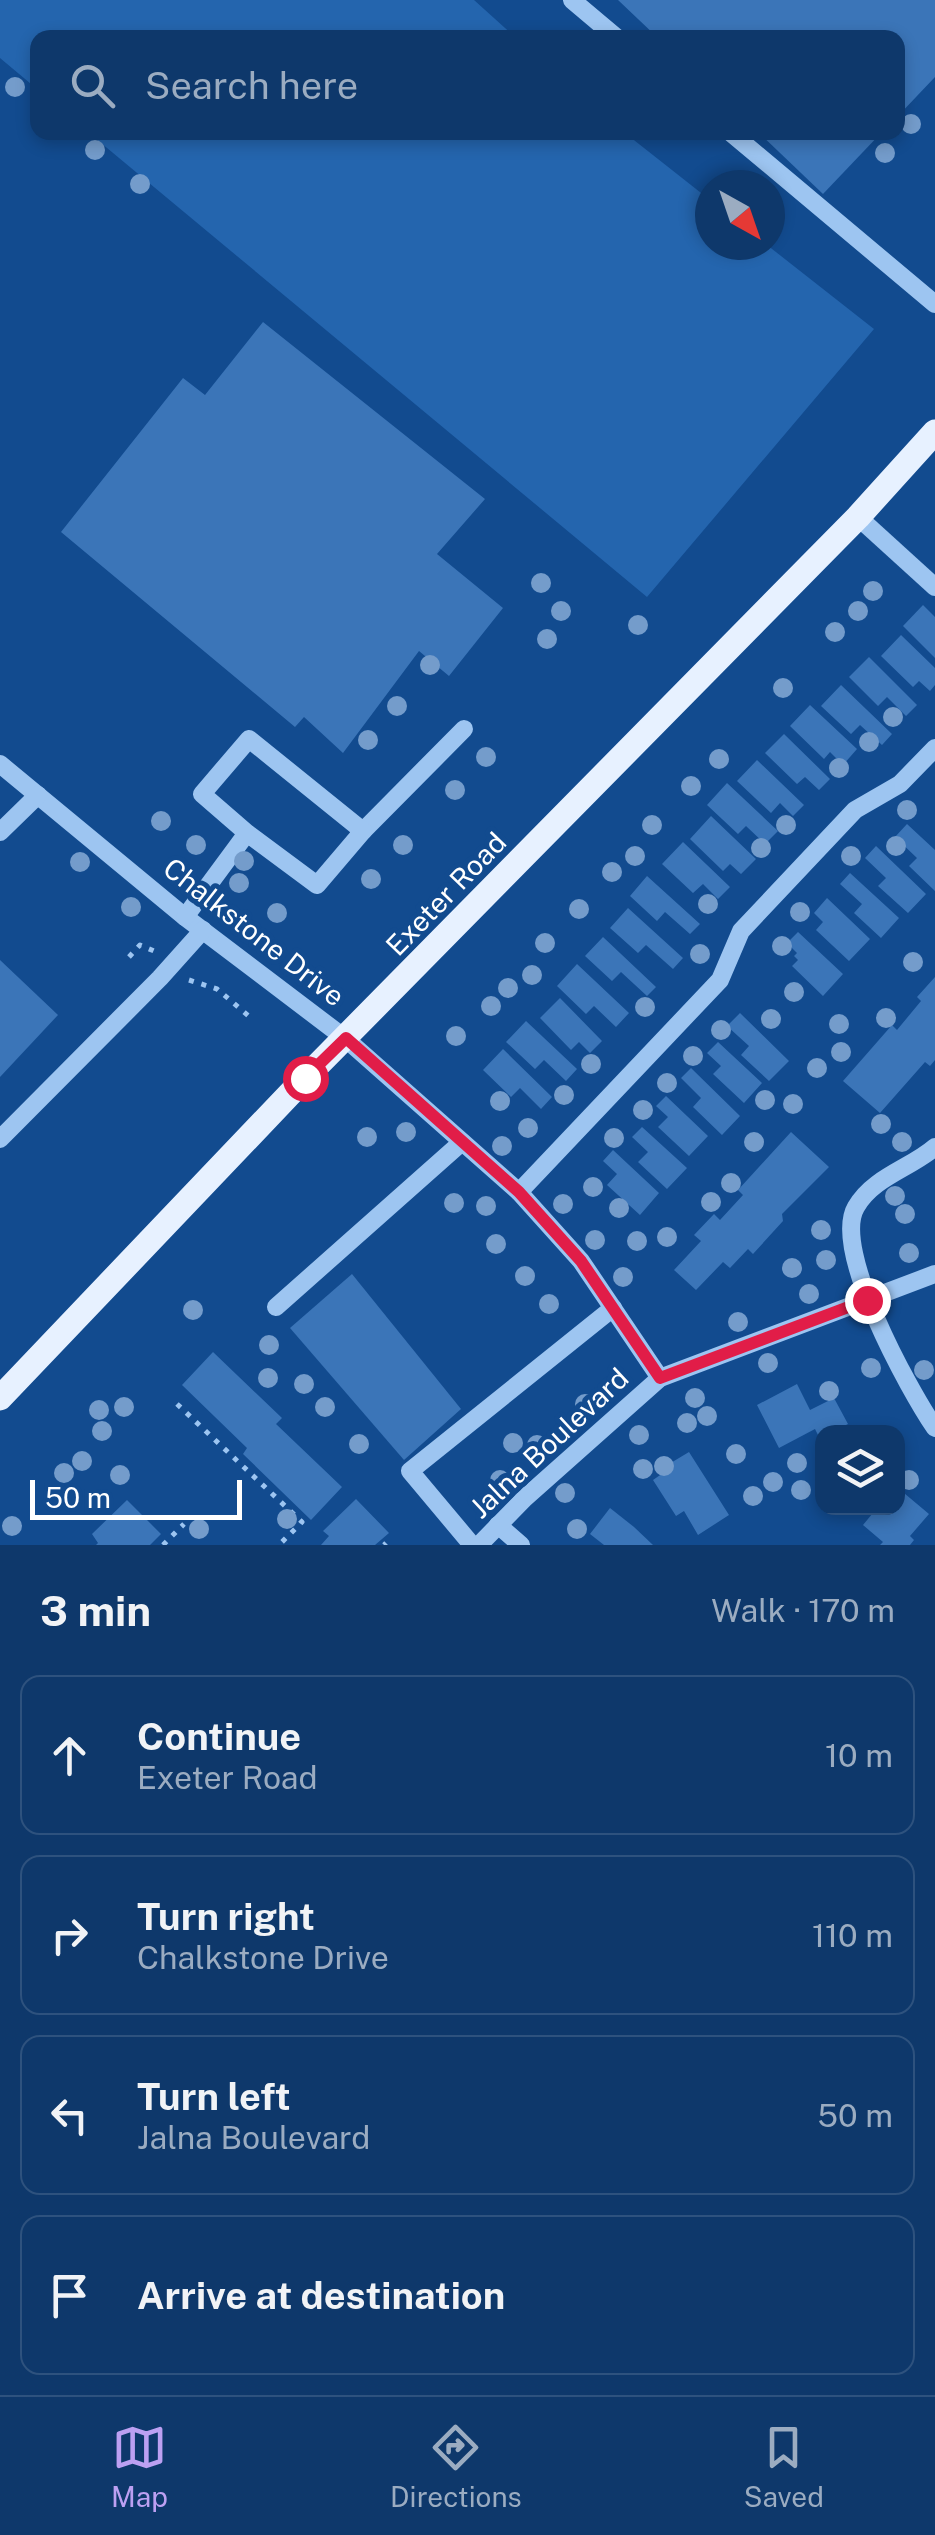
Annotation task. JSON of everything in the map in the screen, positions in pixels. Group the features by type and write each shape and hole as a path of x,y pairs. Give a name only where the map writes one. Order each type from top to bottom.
{"main road":[{"name":"Exeter Road","path":"0,1398 305,1078 858,516 935,432"}],"street":[{"path":"572,0 608,30"},
{"path":"740,140 935,304"},
{"path":"858,516 935,587"},
{"path":"363,831 249,739 202,794 317,885 363,831 464,728"},
{"path":"519,1192 720,980 741,931 855,810 900,784 935,748"},
{"name":"Chalkstone Drive","path":"0,764 203,930 346,1038 519,1192 581,1261 660,1378"},
{"path":"0,832 38,795"},
{"path":"186,916 247,833"},
{"path":"0,1139 203,930"},
{"path":"276,1307 462,1142"},
{"path":"935,1146 917,1162 891,1172 855,1208 849,1240 867,1300 935,1428"},
{"name":"Jalna Boulevard","path":"475,1545 660,1378 935,1274"},
{"path":"475,1545 410,1471 613,1308"},
{"path":"498,1525 521,1545"}],"path":[{"path":"177,1404 302,1522 279,1545"},
{"path":"163,1545 184,1524"}],"shaded area":[{"path":"0,0 474,0 507,30 30,30 30,83 0,58"},
{"path":"97,140 634,140 695,188 695,260 785,259 874,329 647,597"}],"building":[{"path":"618,0 935,0 935,77 905,109 905,30 650,30"},
{"path":"766,140 874,140 823,194"},
{"path":"263,322 485,499 437,554 503,608 449,676 419,651 343,753 304,717 295,727 61,532 183,378 205,395"},
{"path":"923,605 935,617 935,658 903,626"},
{"path":"901,635 935,668 935,685 930,691 919,681 913,687 881,656"},
{"path":"869,657 917,705 906,716 887,697 878,706 849,677"},
{"path":"841,685 892,734 882,745 860,725 851,734 821,706"},
{"path":"810,705 857,749 843,765 830,752 824,759 790,726"},
{"path":"784,734 830,779 819,790 805,777 797,784 765,753"},
{"path":"757,760 804,805 793,816 780,803 771,813 737,781"},
{"path":"727,783 778,831 765,844 746,826 738,834 707,805"},
{"path":"711,816 756,859 741,874 730,864 723,871 690,839"},
{"path":"907,824 935,850 935,891 909,866 917,858 895,837"},
{"path":"683,842 730,887 718,899 703,884 693,893 662,864"},
{"path":"876,846 926,894 908,913 878,886 886,878 865,858"},
{"path":"850,873 899,918 881,938 854,913 862,904 840,884"},
{"path":"647,876 700,924 690,934 665,912 657,921 630,896"},
{"path":"827,898 870,939 849,961 816,930 823,922 814,913"},
{"path":"628,908 683,958 673,969 646,945 638,953 610,928"},
{"path":"798,932 843,974 823,996 792,966 798,960 794,956 797,953 787,943"},
{"path":"603,937 656,987 647,996 621,972 612,981 585,956"},
{"path":"0,960 58,1015 0,1077"},
{"path":"577,964 629,1013 616,1027 594,1006 586,1014 557,986"},
{"path":"935,977 935,1060 930,1066 925,1062 880,1113 843,1081 892,1025 897,1030"},
{"path":"560,998 602,1041 590,1053 579,1042 571,1050 540,1018"},
{"path":"740,1013 789,1061 769,1081 741,1055 749,1046 727,1026"},
{"path":"526,1021 577,1069 566,1081 544,1060 535,1069 506,1042"},
{"path":"718,1042 762,1083 744,1103 713,1074 721,1066 707,1053"},
{"path":"503,1049 552,1097 541,1109 520,1088 511,1097 483,1070"},
{"path":"691,1068 740,1116 722,1135 693,1107 701,1098 681,1078"},
{"path":"666,1096 708,1136 689,1156 658,1127 668,1117 656,1106"},
{"path":"642,1127 687,1168 667,1189 638,1162 648,1152 632,1137"},
{"path":"791,1132 829,1167 782,1214 783,1221 753,1254 748,1249 730,1268 723,1262 696,1290 674,1270 701,1241 694,1235 714,1214 720,1220 743,1195 738,1190"},
{"path":"613,1150 659,1193 640,1215 607,1185 617,1174 603,1161"},
{"path":"352,1274 461,1409 404,1460 290,1328"},
{"path":"213,1352 282,1418 276,1424 342,1487 311,1520 243,1454 247,1448 182,1385"},
{"path":"797,1384 810,1410 834,1398 848,1424 815,1425 815,1429 779,1448 757,1405"},
{"path":"689,1452 729,1515 698,1535 684,1511 676,1516 653,1480 666,1471 664,1467"},
{"path":"905,1494 929,1514 910,1536 914,1540 910,1545 880,1545 883,1542 863,1525 871,1515 905,1515"},
{"path":"356,1499 389,1533 375,1545 321,1545 329,1536 323,1531"},
{"path":"127,1500 161,1534 150,1545 96,1545 92,1534"},
{"path":"610,1508 653,1545 604,1545 590,1534"}],"route":[{"path":"305,1078 346,1038 519,1192 581,1261 660,1378 867,1300"}]}
